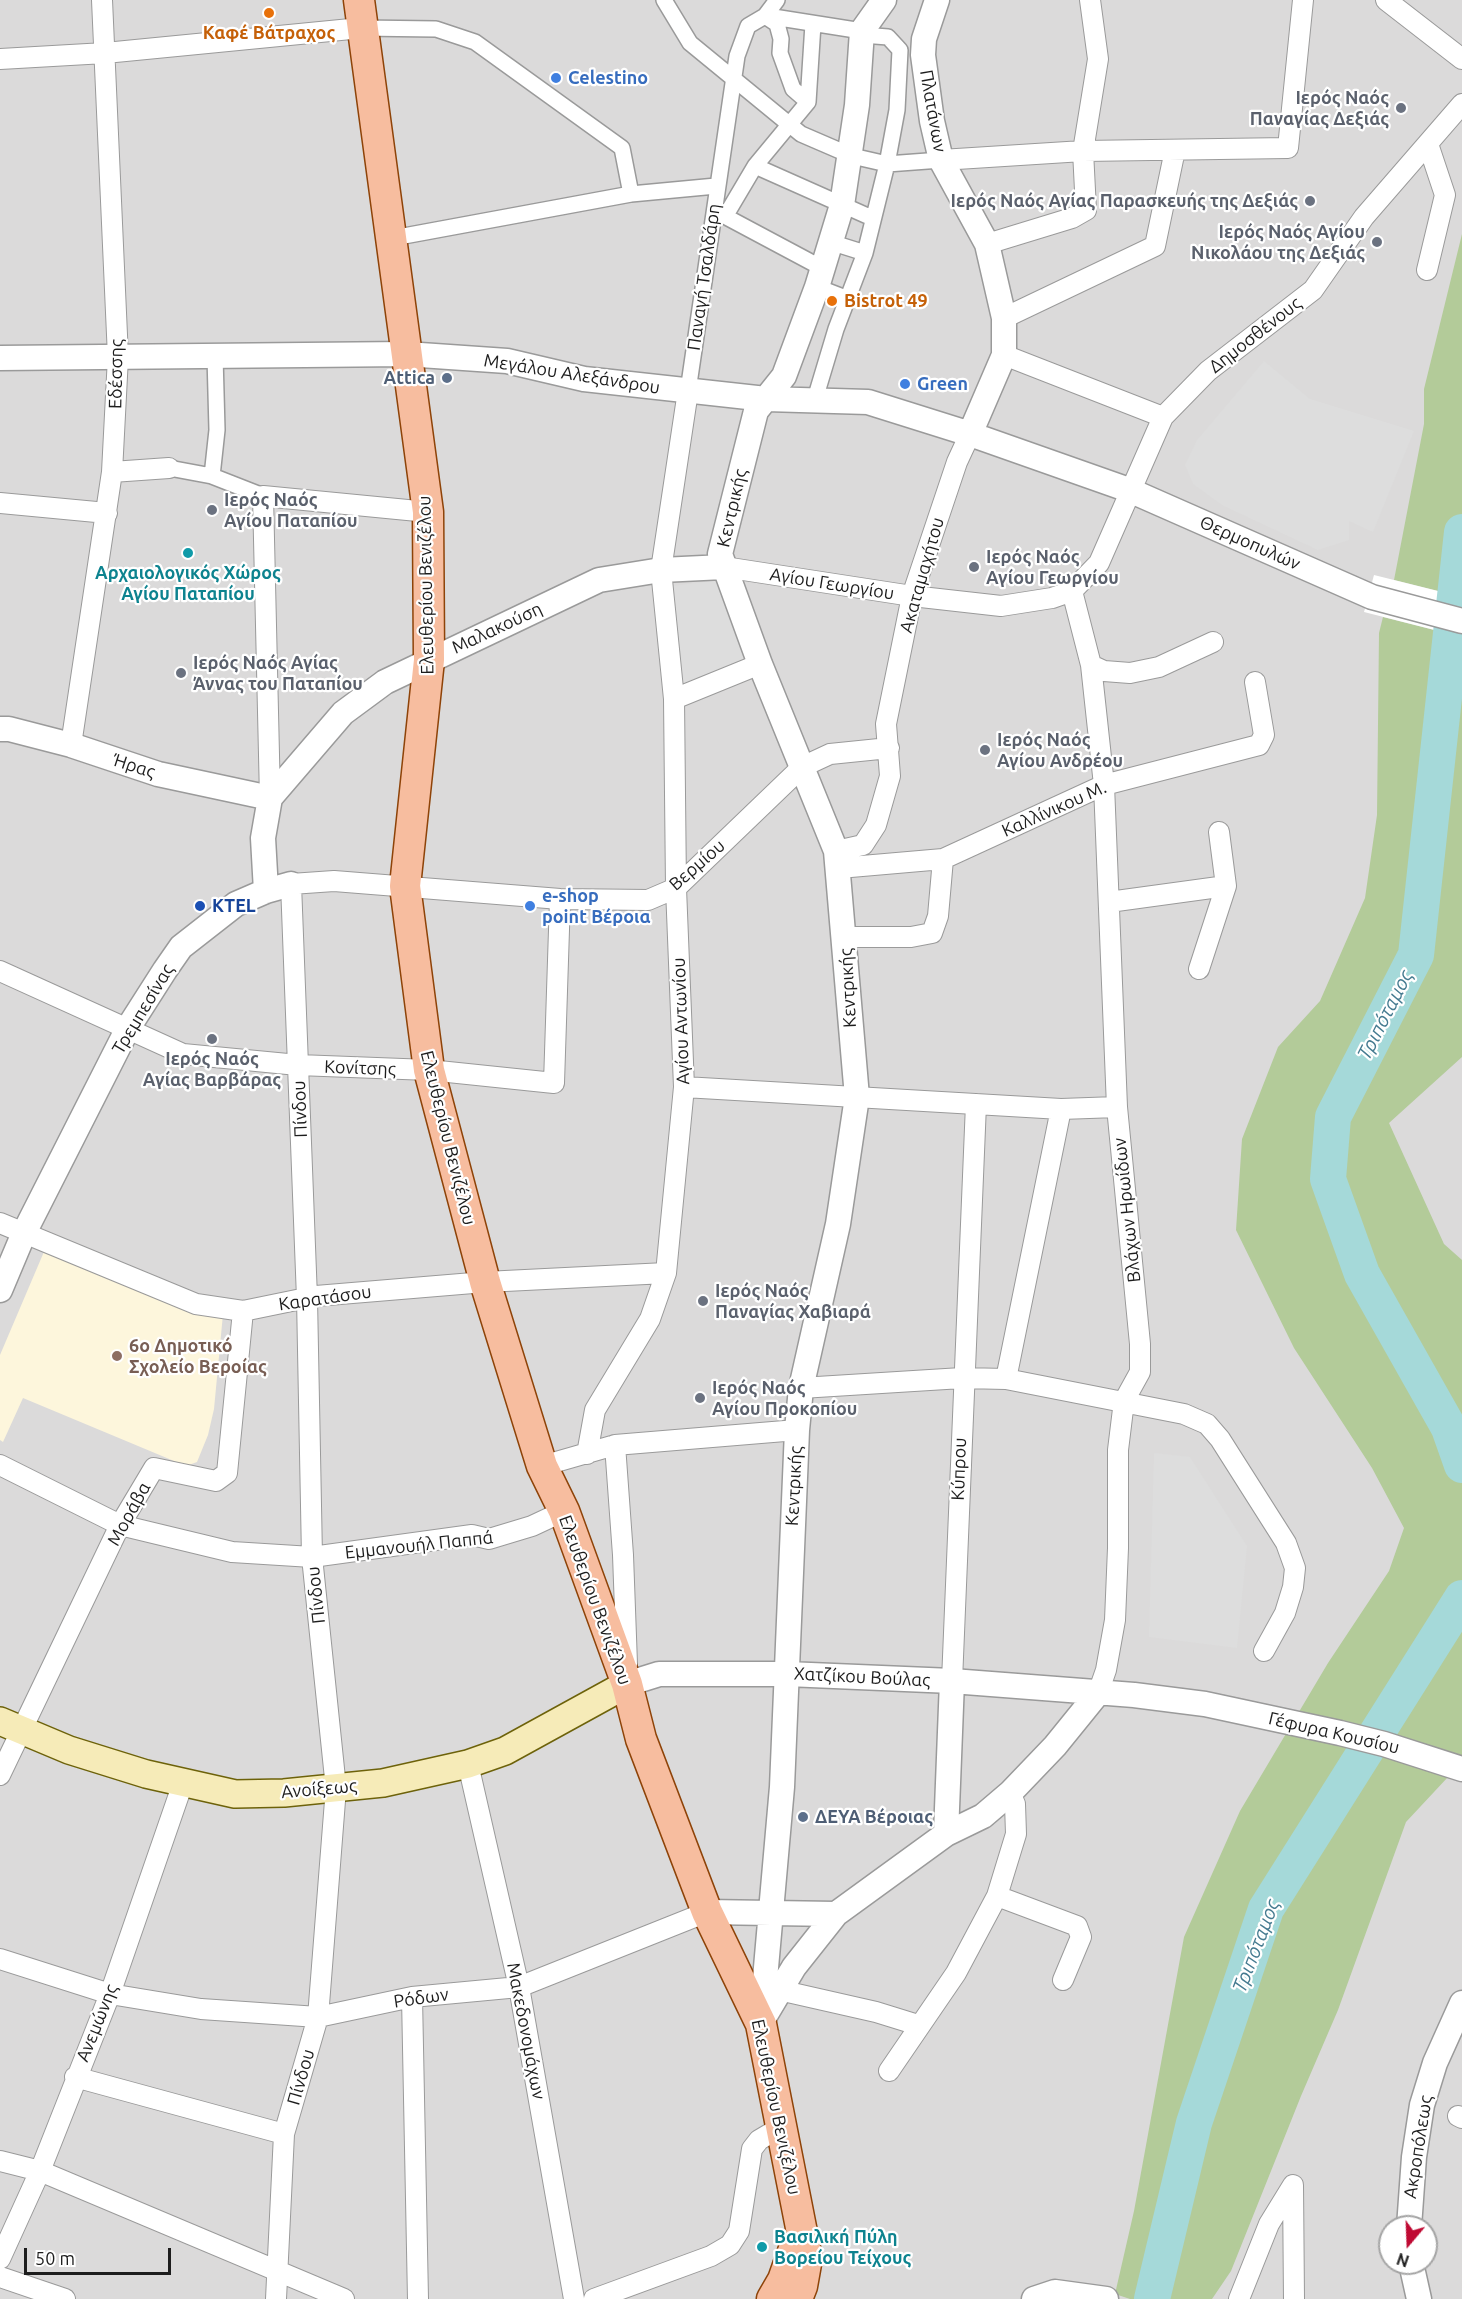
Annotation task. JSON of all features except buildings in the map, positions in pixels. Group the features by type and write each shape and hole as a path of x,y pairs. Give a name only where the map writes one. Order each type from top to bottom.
{"main road":[{"name":"Ελευθερίου Βενιζέλου","path":"360,14 393,238 406,354 428,512 429,660 405,886 429,1070 485,1282 542,1466 564,1511 627,1684 641,1739 707,1912 761,2024 807,2258 797,2299"},
{"name":"Ανοίξεως","path":"11,1726 69,1750 183,1783 235,1794 336,1788 383,1783 468,1764 505,1750 627,1684"},
{"path":"772,2299 783,2280 802,2226"}],"street":[{"name":"Εδέσσης","path":"71,745 112,472 118,357 102,0"},
{"path":"664,0 690,43 789,126 801,134 852,156 887,164 1083,151 1288,148 1303,0"},
{"name":"Παναγή Τσαλδάρη","path":"661,570 688,391 720,213 716,186 737,56 747,26 765,16 777,0"},
{"path":"862,33 884,0"},
{"name":"Πλατάνων","path":"937,0 924,39 923,55 932,121 941,159 987,244 1004,318"},
{"path":"987,244 1072,218 1086,210 1083,151 1098,58 1090,0"},
{"path":"1386,0 1462,59"},
{"path":"0,58 105,53 360,14 436,29 475,42 622,148 631,194"},
{"path":"765,16 888,37 900,50 897,110 887,164 865,253 836,329 815,399"},
{"path":"765,16 777,24 781,39 780,53 793,89 807,102"},
{"path":"813,24 807,102 720,213 820,277 848,299"},
{"name":"Κεντρικής","path":"761,2024 771,1914 787,1674 797,1430 801,1388 838,1224 857,1097 848,1016 838,860 760,664 720,554 756,411 784,376 820,277 842,205 852,156 862,33"},
{"name":"Δημοσθένους","path":"1129,490 1163,417 1208,371 1258,331 1286,314 1313,290 1364,217 1462,104"},
{"path":"1427,270 1445,195 1428,144"},
{"path":"1004,318 1155,246 1175,150"},
{"path":"755,166 872,218"},
{"path":"393,238 631,194 716,186"},
{"path":"830,242 865,253"},
{"name":"Ακαταμαχήτου","path":"838,860 863,845 876,825 890,776 886,724 912,596 957,462 1004,355 1004,318"},
{"name":"Μεγάλου Αλεξάνδρου","path":"0,358 406,354 507,361 584,379 688,391 766,399 868,402 969,434 1129,490"},
{"path":"1004,355 1163,417"},
{"path":"212,476 217,430 214,356"},
{"path":"112,472 169,468 212,476 263,496 428,512"},
{"name":"Αγίου Γεωργίου","path":"724,567 912,596 1001,606 1052,598 1072,591 1099,563 1129,490"},
{"name":"Θερμοπυλών","path":"1129,490 1372,597 1462,621"},
{"path":"263,496 270,798 263,838 266,891"},
{"path":"0,503 107,513"},
{"name":"Μαλακούση","path":"270,798 343,713 385,682 599,580 661,570 724,567"},
{"name":"Αγίου Αντωνίου","path":"587,1454 595,1410 651,1319 666,1273 684,1087 676,888 674,699 661,570"},
{"name":"Βλάχων Ηρωίδων","path":"761,2024 779,1990 836,1914 946,1834 983,1816 1010,1794 1055,1746 1098,1693 1106,1670 1115,1620 1118,1450 1124,1401 1140,1372 1140,1344 1117,1107 1104,785 1091,665 1072,591"},
{"path":"1091,665 1104,671 1140,671 1159,667 1213,642"},
{"path":"674,699 760,664"},
{"name":"Καλλίνικου Μ.","path":"838,860 943,858 1104,785 1249,749 1258,745 1264,735 1255,682"},
{"name":"Ήρας","path":"0,729 9,729 71,745 158,774 270,798"},
{"name":"Βερμίου","path":"405,886 560,899 648,900 676,888 802,767 830,754 889,748"},
{"path":"1198,969 1226,886 1219,832"},
{"path":"844,938 911,936 932,933 938,916 943,858"},
{"name":"Τρεμπεσίνας","path":"0,1290 24,1233 128,1028 181,947 236,904 266,891 291,884 334,881 405,886"},
{"name":"Πίνδου","path":"276,2299 285,2134 318,2018 336,1788 312,1557 307,1298 291,884"},
{"path":"1109,902 1226,886"},
{"name":"Κονίτσης","path":"0,971 183,1054 298,1065 429,1070 554,1083 560,899"},
{"path":"684,1087 1061,1109 1117,1107"},
{"name":"Κύπρου","path":"946,1834 962,1378 976,1104"},
{"path":"1006,1379 1061,1109"},
{"name":"Καρατάσου","path":"0,1222 196,1304 243,1311 307,1298 485,1282 666,1273"},
{"name":"Μοράβα","path":"0,1775 11,1726 120,1525 154,1468 216,1481 227,1473 243,1311"},
{"path":"801,1388 962,1378 1006,1379 1184,1414 1207,1424 1220,1439 1286,1544 1295,1568 1293,1587 1285,1613 1264,1651"},
{"path":"542,1466 615,1445 797,1430"},
{"path":"615,1445 623,1556 627,1684"},
{"name":"Εμμανουήλ Παππά","path":"0,1465 120,1525 232,1552 312,1557 472,1535 489,1539 532,1527 564,1511"},
{"name":"Χατζίκου Βούλας","path":"627,1684 659,1674 787,1674 952,1681 1205,1704"},
{"name":"Γέφυρα Κουσίου","path":"1205,1704 1384,1744 1462,1769"},
{"name":"Μακεδονομάχων","path":"468,1764 519,1987 574,2299"},
{"name":"Ανεμώνης","path":"0,2259 40,2171 75,2077 110,1994 183,1783"},
{"path":"889,2071 918,2025 956,1973 997,1896 1016,1834 1015,1804 1010,1794"},
{"path":"997,1896 1077,1926 1081,1937 1063,1980"},
{"name":"Ρόδων","path":"0,1959 110,1994 201,2009 318,2018 412,1997 519,1987 707,1912 836,1914"},
{"path":"779,1990 876,2012 918,2025"},
{"path":"412,1997 418,2299"},
{"name":"Ακροπόλεως","path":"1410,2215 1414,2157 1422,2105 1434,2063 1462,2002"},
{"path":"75,2077 285,2134"},
{"path":"594,2299 711,2256 730,2245 739,2231 752,2149 759,2140 781,2127"},
{"path":"0,2161 40,2171 344,2299"},
{"path":"1239,2299 1269,2224 1293,2185 1294,2299"},
{"path":"1414,2275 1419,2299"},
{"path":"0,2277 64,2299"},
{"path":"1034,2299 1055,2292 1106,2299"}],"shaded area":[{"path":"0,0 1462,0 1462,2299 0,2299"},
{"path":"1264,361 1310,399 1414,431 1373,532 1349,521 1349,540 1318,550 1222,505 1193,484 1185,465 1197,440"},
{"path":"728,579 757,656 680,689 673,586"},
{"name":"6ο Δημοτικό Σχολείο Βεροίας","path":"46,1247 223,1314 214,1409 208,1435 197,1462 186,1466 23,1398 3,1442 0,1440 0,1355"},
{"path":"1154,1453 1190,1457 1247,1546 1237,1648 1149,1637"}],"green space":[{"path":"1462,234 1462,597 1394,580 1424,424 1424,389"},
{"path":"1383,617 1462,637 1462,1057 1389,1123 1444,1244 1462,1260 1462,1762 1406,1822 1338,2010 1231,2271 1212,2299 1130,2299 1115,2294 1134,2211 1184,1937 1240,1811 1328,1663 1389,1571 1404,1528 1372,1468 1294,1348 1236,1230 1242,1139 1278,1047 1320,1001 1365,898 1377,815 1379,633"}],"pier":[{"path":"1374,575 1462,597 1462,637 1364,612"}],"waterway":[{"name":"Τριπόταμος","path":"1462,532 1416,955 1333,1117 1328,1179 1362,1274 1449,1428 1462,1465"},
{"name":"Τριπόταμος","path":"1152,2299 1194,2123 1266,1909 1462,1598"}],"place":[{"name":"Καφέ Βάτραχος","path":"269,13"},
{"name":"Celestino","path":"556,78"},
{"name":"Ιερός Ναός Παναγίας Δεξιάς","path":"1401,108"},
{"name":"Ιερός Ναός Αγίας Παρασκευής της Δεξιάς","path":"1310,201"},
{"name":"Ιερός Ναός Αγίου Νικολάου της Δεξιάς","path":"1377,242"},
{"name":"Bistrot 49","path":"832,301"},
{"name":"Attica","path":"447,378"},
{"name":"Green","path":"905,384"},
{"name":"Ιερός Ναός Αγίου Παταπίου","path":"212,510"},
{"name":"Αρχαιολογικός Χώρος Αγίου Παταπίου","path":"188,553"},
{"name":"Ιερός Ναός Αγίου Γεωργίου","path":"974,567"},
{"name":"Ιερός Ναός Αγίας Άννας του Παταπίου","path":"181,673"},
{"name":"Ιερός Ναός Αγίου Ανδρέου","path":"985,750"},
{"name":"KTEL","path":"200,906"},
{"name":"e-shop point Βέροια","path":"530,906"},
{"name":"Ιερός Ναός Αγίας Βαρβάρας","path":"212,1039"},
{"name":"Ιερός Ναός Παναγίας Χαβιαρά","path":"703,1301"},
{"name":"6ο Δημοτικό Σχολείο Βεροίας","path":"117,1356"},
{"name":"Ιερός Ναός Αγίου Προκοπίου","path":"700,1398"},
{"name":"ΔΕΥΑ Βέροιας","path":"803,1817"},
{"name":"Βασιλική Πύλη Βορείου Τείχους","path":"762,2247"}]}
